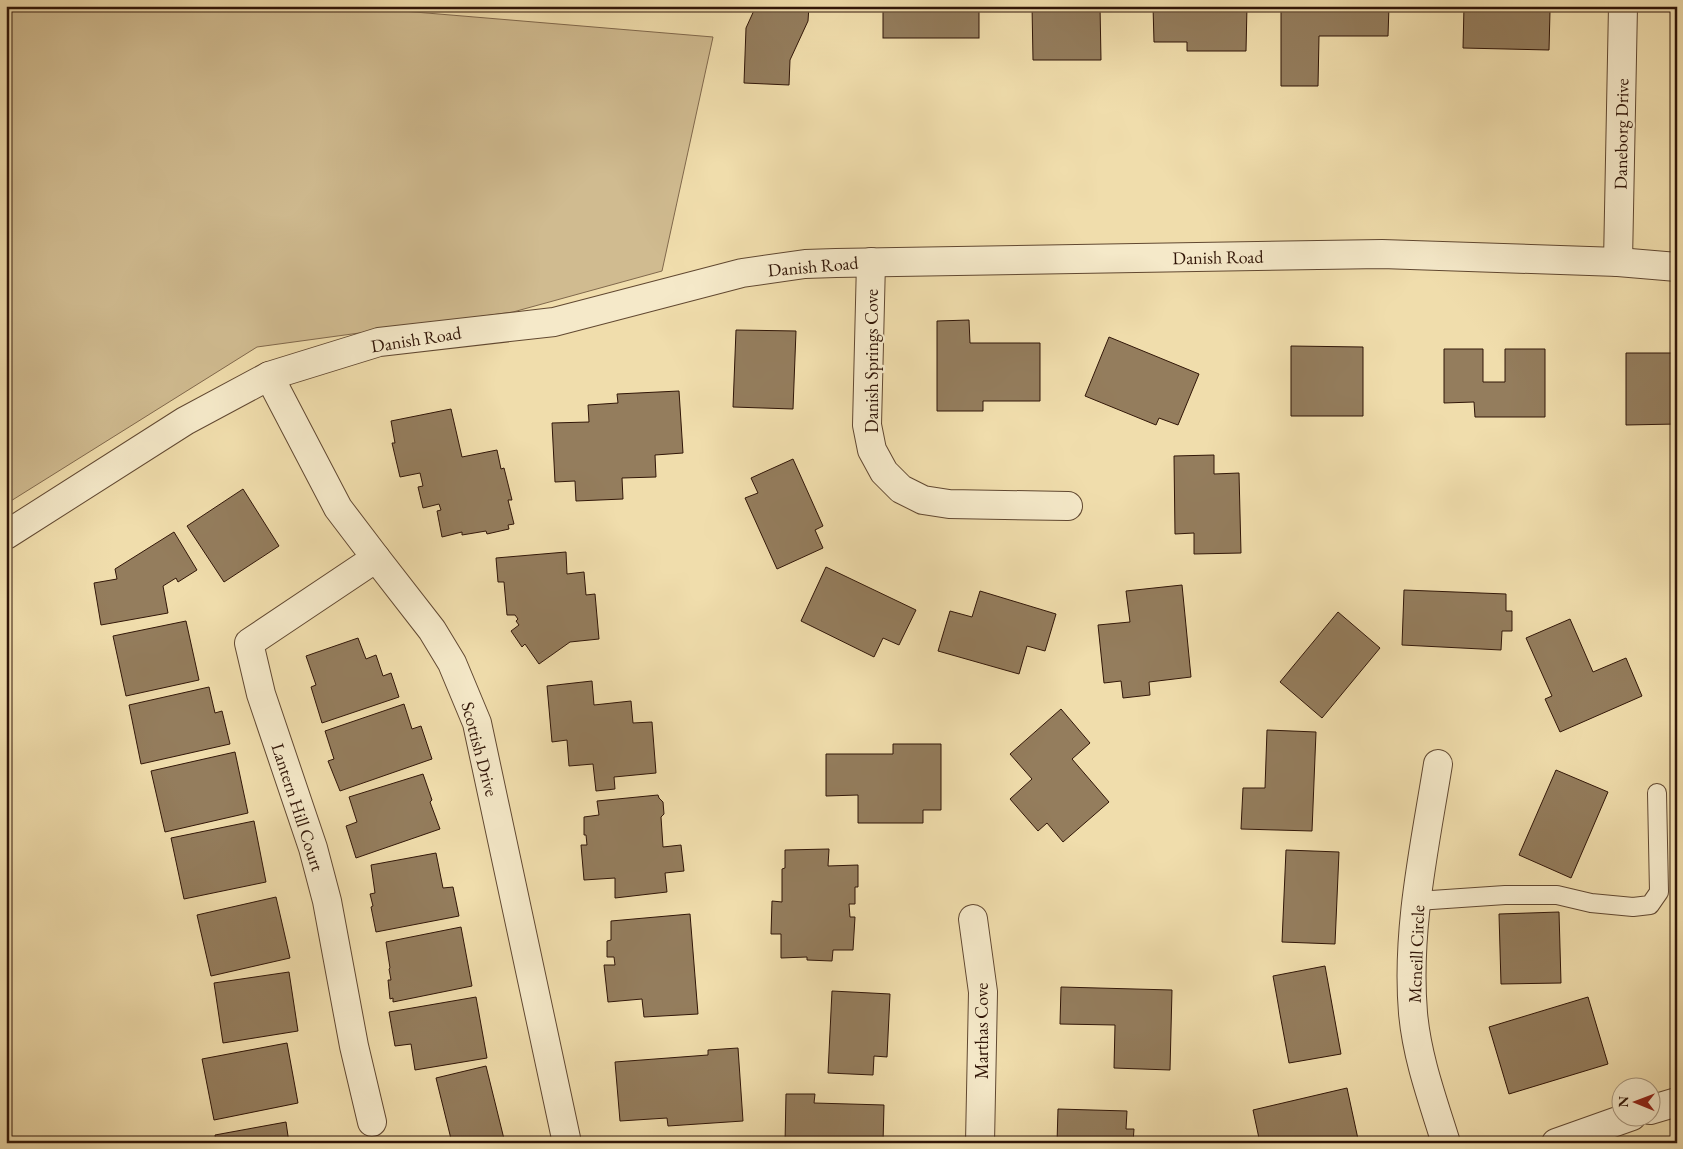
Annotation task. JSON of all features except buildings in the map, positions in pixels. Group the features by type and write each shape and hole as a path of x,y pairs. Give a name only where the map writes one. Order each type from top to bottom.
{"street":[{"name":"Daneborg Drive","path":"1618,262 1623,6"},
{"name":"Danish Road","path":"6,535 185,421 269,376 379,342 554,322 742,273 805,264 871,262 1382,254 1618,262 1677,267"},
{"name":"Danish Springs Cove","path":"871,262 867,425 872,450 884,472 901,490 923,500 949,504 1068,506"},
{"name":"Scottish Drive","path":"269,376 338,508 432,630 452,663 478,723 566,1143"},
{"name":"Lantern Hill Court","path":"372,1122 354,1046 328,901 314,848 261,694 249,643 376,558"},
{"name":"Mcneill Circle","path":"1438,764 1412,956 1413,1014 1424,1071 1446,1143"},
{"name":"Marthas Cove","path":"973,919 983,992 980,1143"},
{"path":"1660,1107 1677,1102"},
{"path":"1556,1143 1610,1124"}],"lane":[{"path":"1418,901 1505,895 1557,895 1591,903 1633,907 1650,905 1659,892 1657,793"}],"shaded area":[{"path":"6,6 343,6 713,37 662,271 513,312 257,347 6,504"}]}
